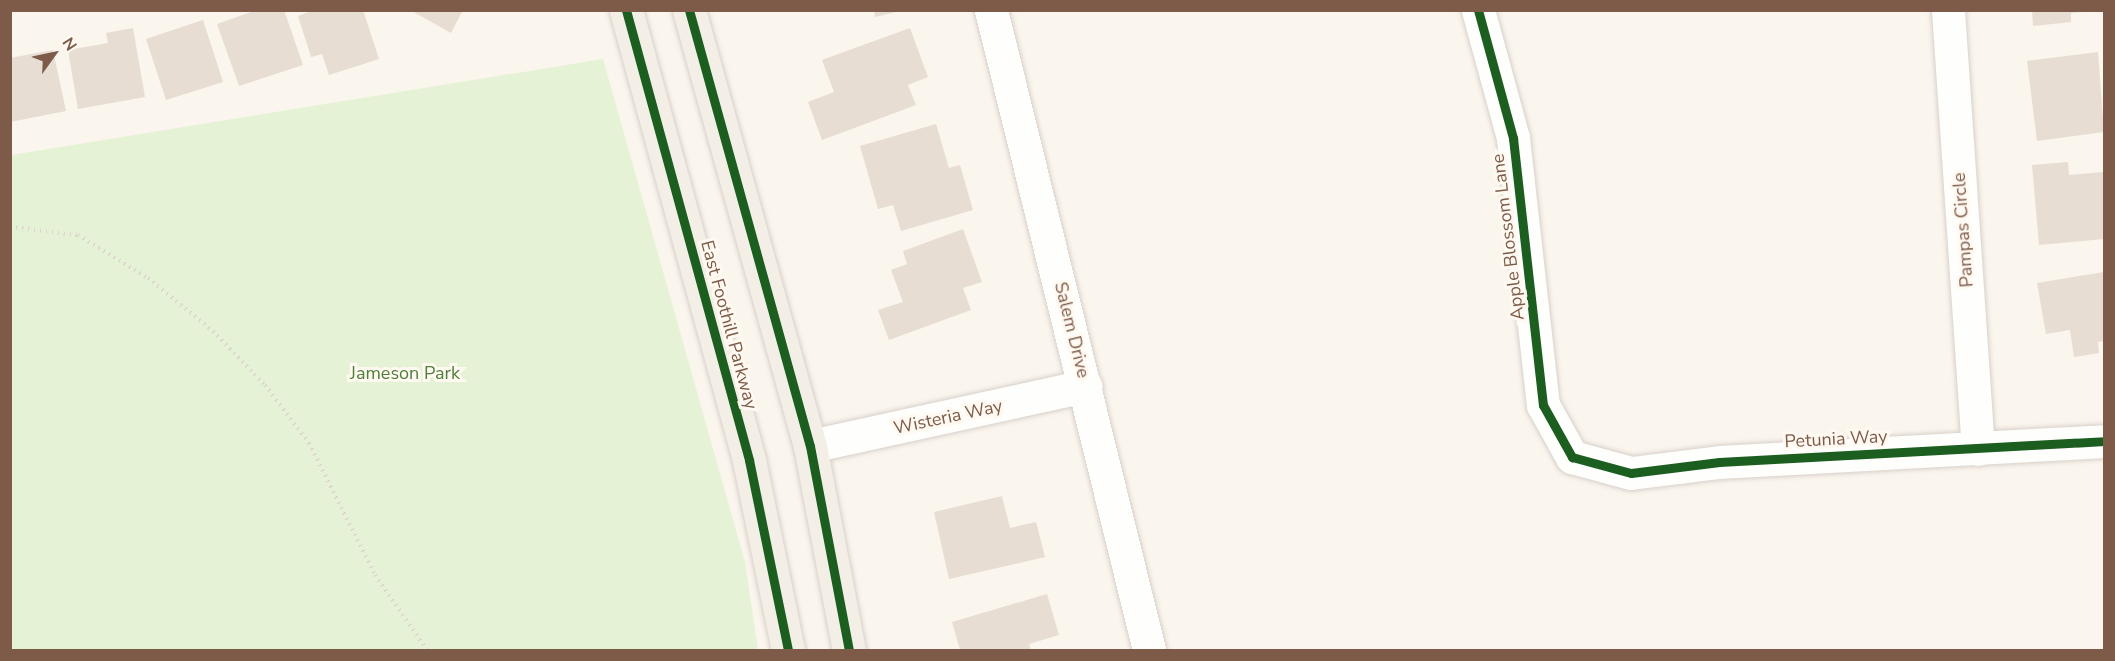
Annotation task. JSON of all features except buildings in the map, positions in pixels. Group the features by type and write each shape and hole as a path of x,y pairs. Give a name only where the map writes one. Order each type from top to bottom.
{"main road":[{"name":"East Foothill Parkway","path":"626,10 749,460 789,651"},
{"path":"689,10 810,446 849,651"}],"street":[{"name":"Salem Drive","path":"991,10 1086,386 1149,651"},
{"name":"Apple Blossom Lane","path":"1478,10 1513,138 1543,405 1572,457"},
{"name":"Pampas Circle","path":"1947,10 1978,448"},
{"name":"Wisteria Way","path":"810,446 1086,386"},
{"name":"Petunia Way","path":"1572,457 1631,473 1719,462 2104,441"}],"path":[{"path":"10,227 78,235 148,278 213,331 266,385 309,443 375,575 427,651"}],"green space":[{"name":"Jameson Park","path":"603,59 745,562 758,650 11,650 11,155"}],"cycle path":[{"path":"626,10 749,460 788,650"},
{"path":"689,10 810,446 849,650"},
{"path":"1478,10 1513,138 1543,405 1572,457 1631,473 1719,462 2104,441"}]}
